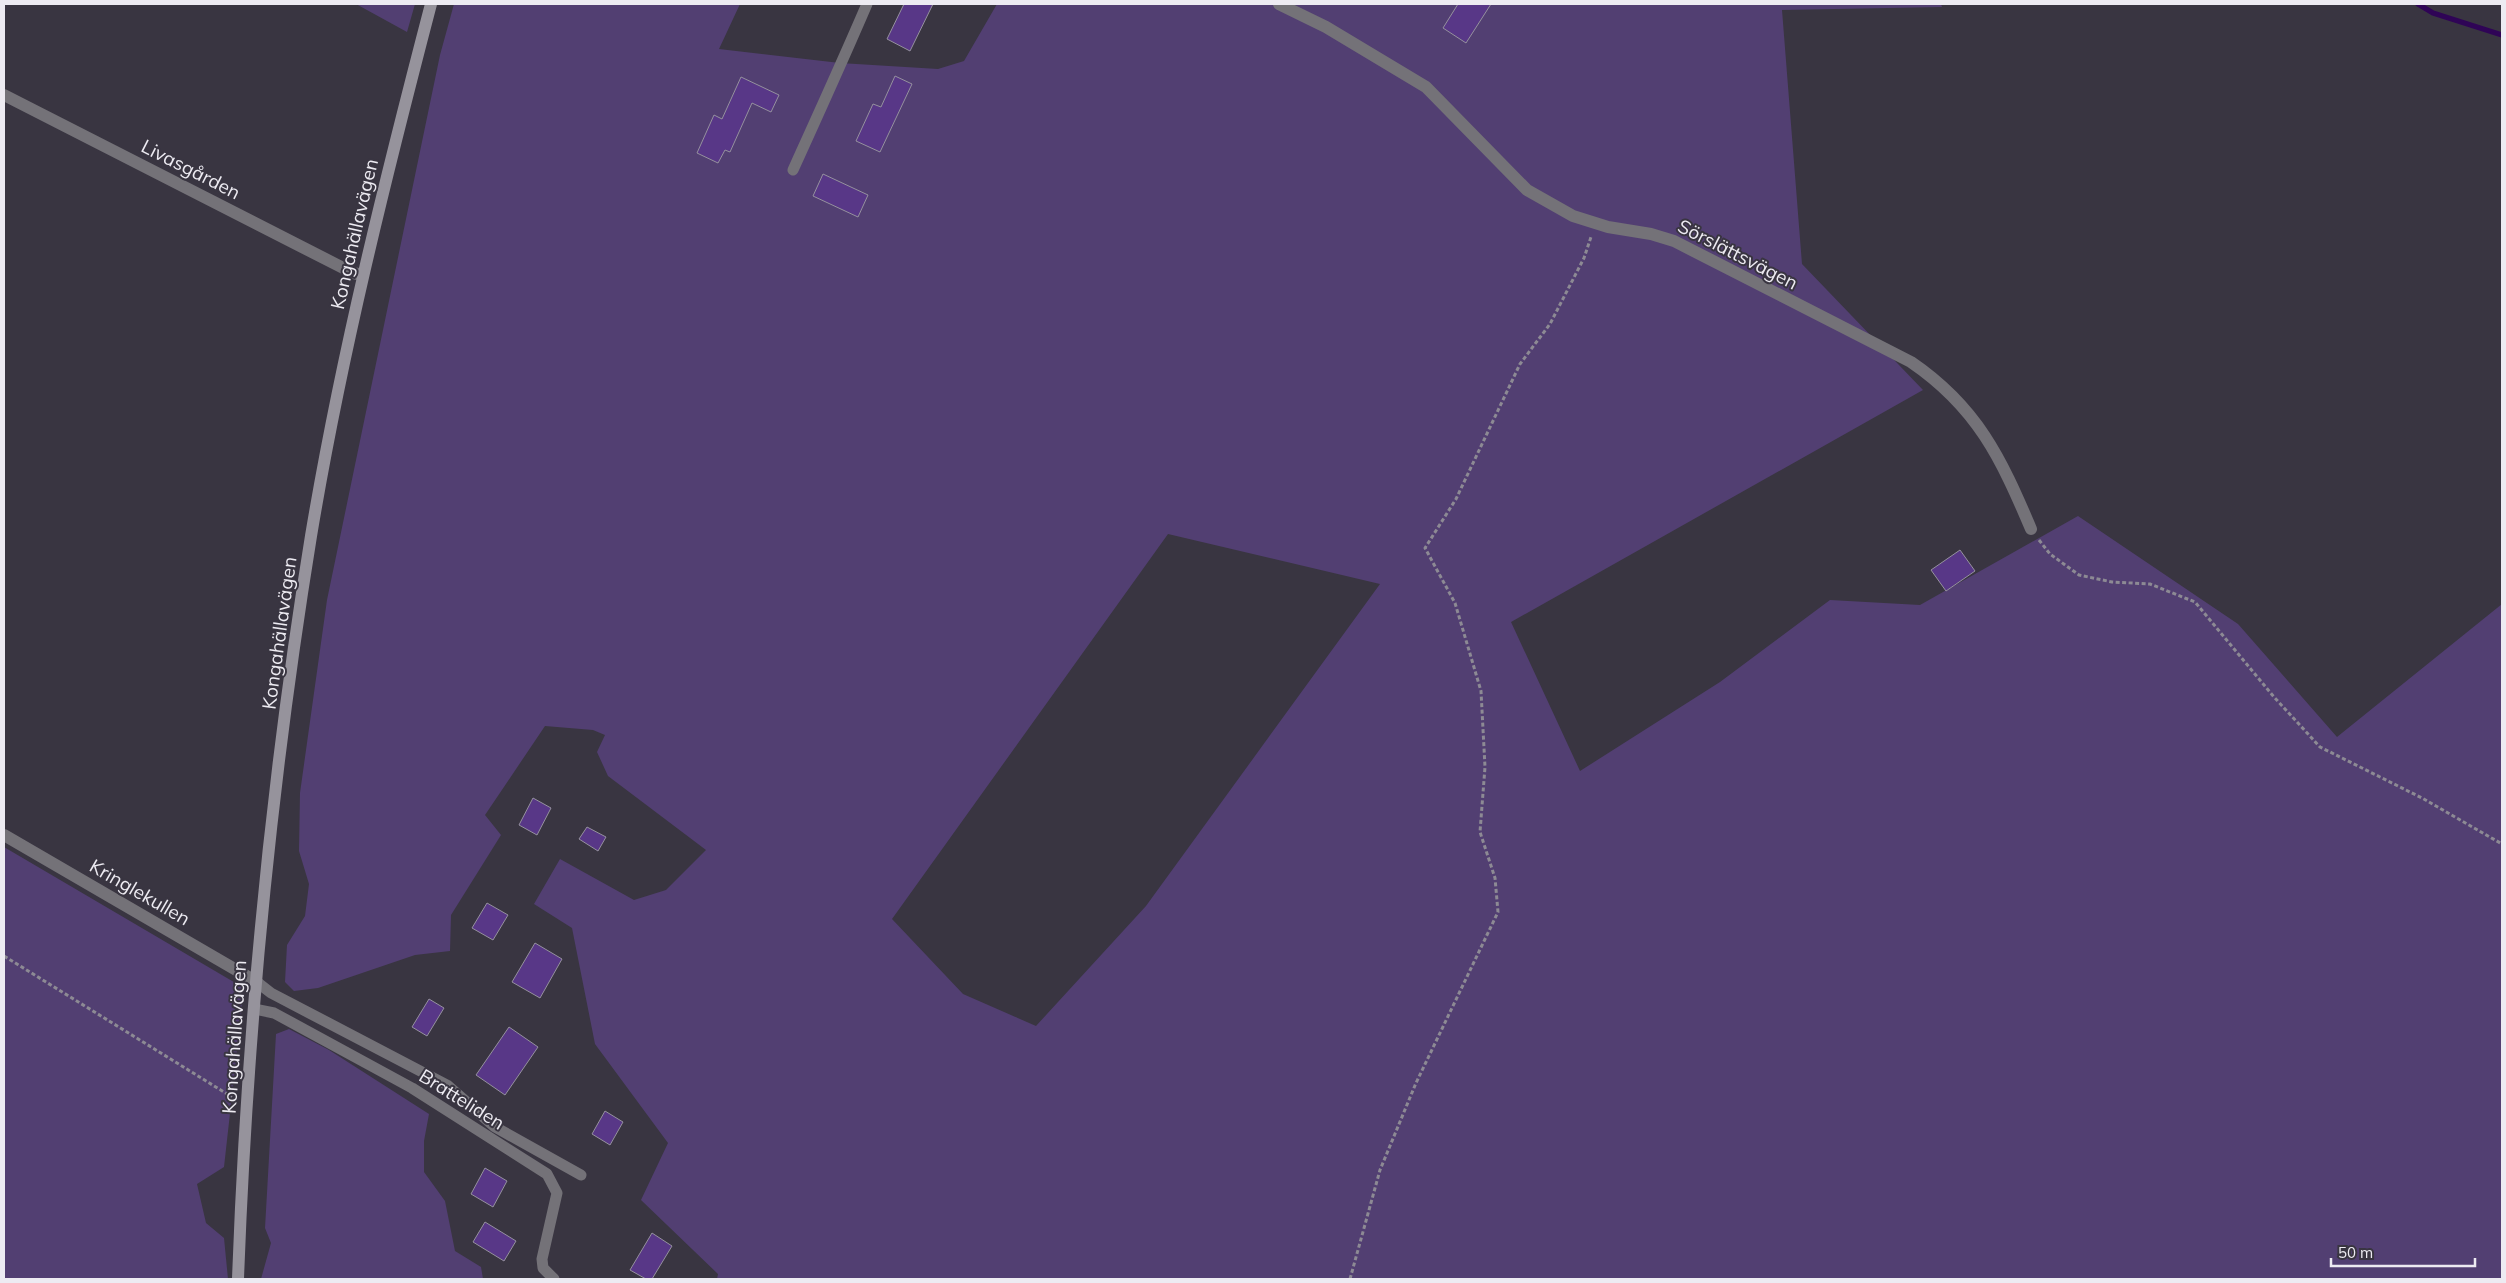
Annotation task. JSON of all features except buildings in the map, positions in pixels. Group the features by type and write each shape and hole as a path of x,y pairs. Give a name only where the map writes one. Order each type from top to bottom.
{"main road":[{"name":"Kongahällavägen","path":"238,1279 254,1009 278,779 310,544 363,275 432,4"}],"street":[{"name":"Sörslättsvägen","path":"1279,4 1326,27 1426,87 1526,190 1573,216 1595,223 1651,234 1674,241 1903,358 1937,380 1969,415 1998,455 2031,530"},
{"name":"Livasgården","path":"4,94 353,273 363,275"},
{"name":"Kringlekullen","path":"4,835 257,982"}],"lane":[{"path":"793,170 821,106 837,77 867,4"},
{"name":"Bratteliden","path":"257,982 271,993 447,1085 495,1127 581,1175"},
{"name":"Bratteliden","path":"254,1009 274,1013 412,1088 547,1174 557,1193 542,1259 543,1268 554,1279"}],"path":[{"path":"1350,1279 1380,1170 1416,1083 1498,912 1495,878 1480,832 1484,767 1481,691 1455,603 1425,548 1456,499 1520,364 1550,324 1584,258 1595,223"},
{"path":"2031,530 2050,554 2079,574 2112,582 2150,584 2195,602 2274,697 2320,747 2422,798 2502,844"},
{"path":"4,956 247,1106"}],"shaded area":[{"path":"356,4 415,4 407,32"},
{"path":"454,4 740,4 719,49 840,63 938,69 964,61 997,4 1941,4 1942,7 1782,10 1802,264 1923,390 1511,622 1580,771 1720,682 1830,600 1920,605 2078,516 2238,624 2337,737 2502,604 2502,1279 717,1279 718,1274 641,1200 668,1143 595,1044 572,928 534,904 560,859 634,900 666,890 706,850 608,776 597,752 605,735 593,730 545,726 485,815 501,835 451,915 450,951 415,955 318,988 294,991 285,982 287,945 305,916 309,884 299,851 300,793 327,600 440,55","holes":["1168,534 1380,584 1146,906 1036,1026 963,994 892,919"]},
{"path":"4,847 244,988 224,1167 197,1184 206,1223 224,1238 228,1279 4,1279"},
{"path":"289,1029 329,1050 429,1114 424,1141 424,1172 445,1201 455,1251 481,1267 483,1279 261,1279 271,1243 265,1228 276,1034"}],"waterway":[{"path":"2418,4 2433,13 2502,35"}]}
